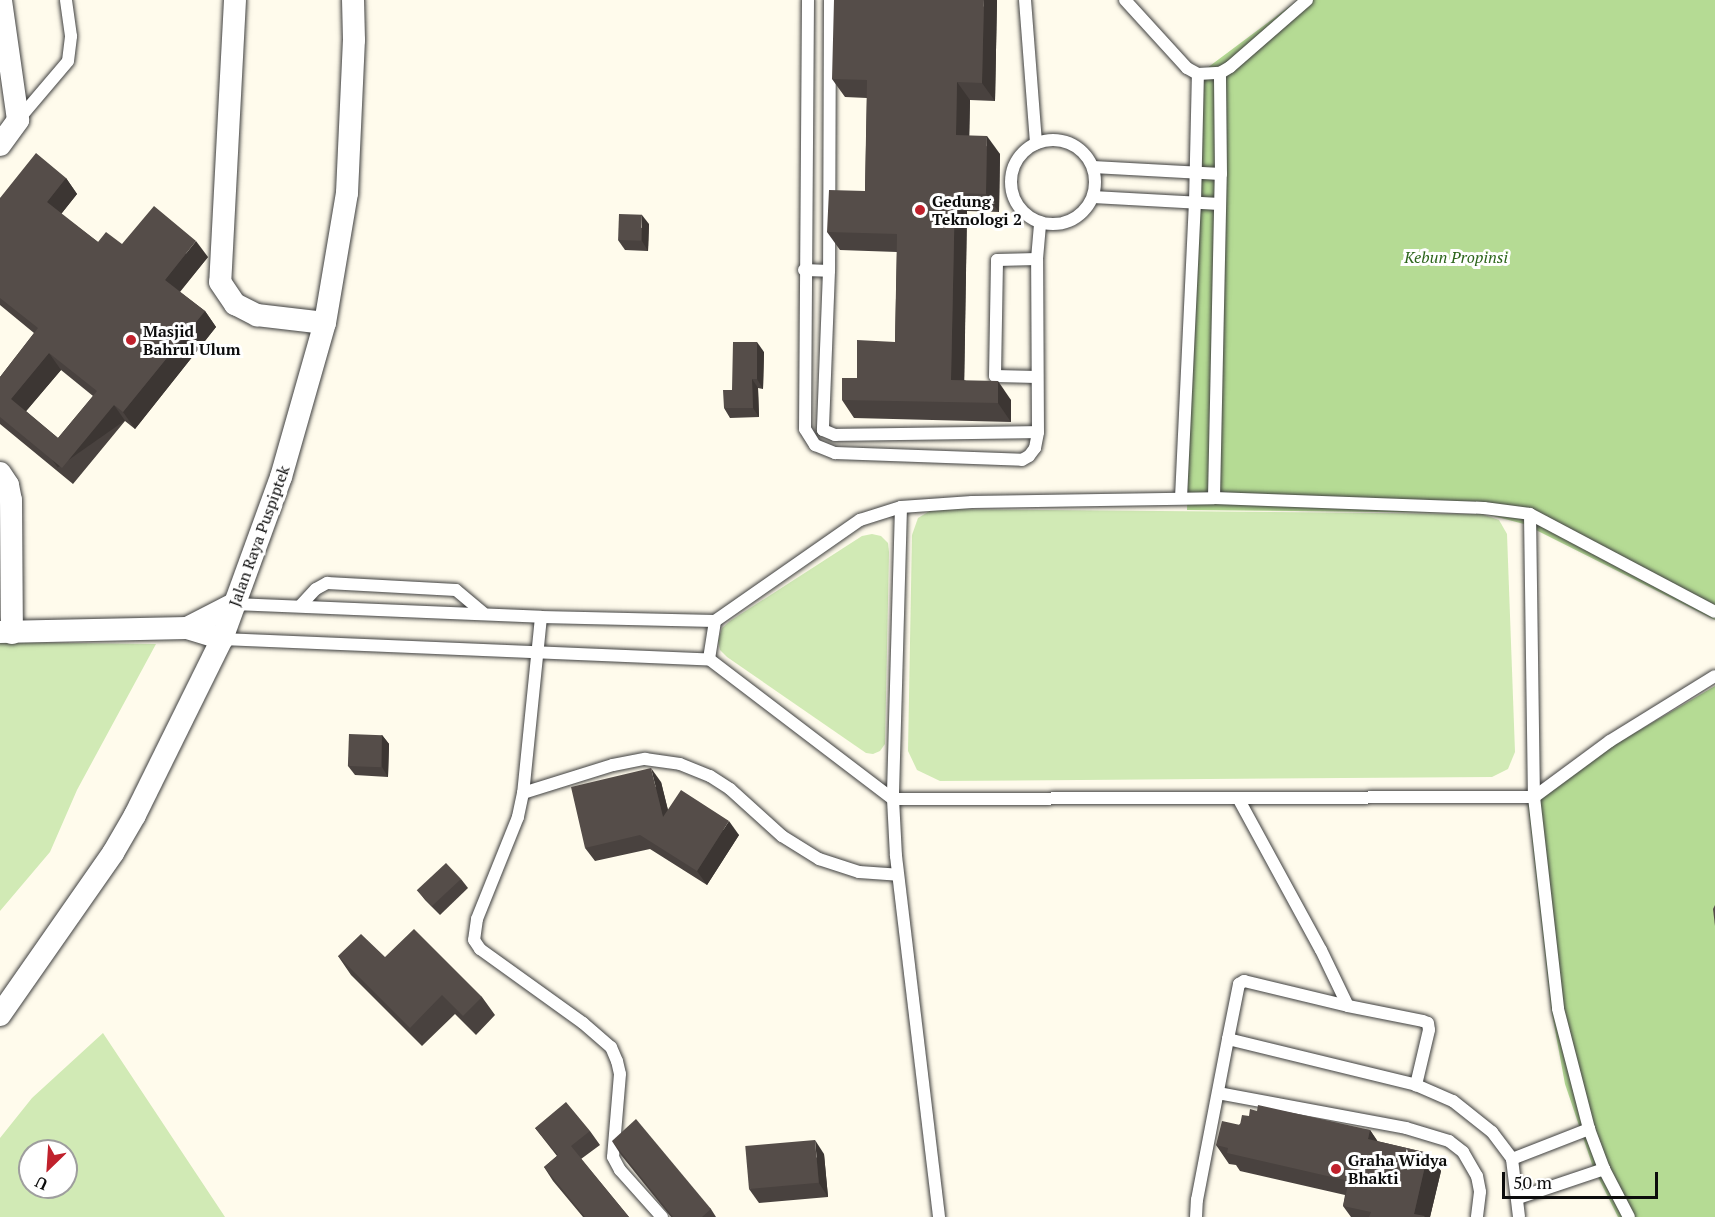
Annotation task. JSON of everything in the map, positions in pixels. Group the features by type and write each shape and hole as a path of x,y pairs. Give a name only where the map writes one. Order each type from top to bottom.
{"street":[{"path":"0,0 18,120 0,145"},
{"path":"235,0 220,282 235,304 257,315 325,322"},
{"name":"Jalan Raya Puspiptek","path":"0,1015 119,844 222,639 281,477 325,322 347,192 354,40 353,0"},
{"path":"0,473 8,485 11,500 6,633 187,628 222,639"},
{"path":"187,628 234,604"}],"lane":[{"path":"18,120 68,62 71,36 66,0"},
{"path":"1025,0 1036,144"},
{"path":"1125,0 1187,68 1198,74 1220,73 1307,0"},
{"path":"1038,432 835,435 826,433 822,424 829,271 830,2 808,1 804,270 805,429 815,445 836,453 1022,460 1035,448 1038,432 1037,259 1040,222"},
{"path":"1214,498 1221,174 1220,73"},
{"path":"1181,498 1195,203 1198,74"},
{"path":"807,77 829,78"},
{"path":"1054,140 1066,142 1087,156 1093,167 1096,182 1093,197 1086,208 1065,222 1040,222 1021,208 1012,187 1015,164 1022,154 1036,144 1054,140"},
{"path":"806,147 828,146"},
{"path":"1093,167 1221,174"},
{"path":"1093,197 1220,204"},
{"path":"806,202 829,204"},
{"path":"1037,259 997,260 995,375 1037,377"},
{"path":"804,270 829,271"},
{"path":"835,435 836,453"},
{"path":"234,604 541,617 715,621 861,520 901,507 972,502 1214,498 1484,508 1530,514 1715,612"},
{"path":"901,507 893,799 898,875 939,1217"},
{"path":"1530,514 1534,797 1558,1009 1589,1128 1604,1169 1629,1217"},
{"path":"300,606 316,589 327,583 456,590 483,613"},
{"path":"541,617 523,792 518,818 477,919 474,940 480,949 583,1023 611,1047 618,1061 620,1074 613,1157 620,1170 662,1217"},
{"path":"709,659 715,621"},
{"path":"222,639 709,659 893,799 1534,797 1610,741 1715,676"},
{"path":"523,792 613,765 645,759 680,764 710,776 730,789 782,836 819,859 859,872 898,875"},
{"path":"1238,798 1321,950 1348,1006"},
{"path":"1196,1217 1197,1200 1241,982 1428,1023 1429,1030 1416,1085"},
{"path":"1228,1039 1416,1085 1453,1101 1492,1132 1512,1159 1519,1217"},
{"path":"1218,1093 1406,1128 1449,1141 1463,1152 1478,1176 1480,1216"},
{"path":"1512,1159 1589,1128"},
{"path":"1518,1198 1604,1169"}],"green space":[{"name":"Kebun Propinsi","path":"1298,0 1715,0 1715,620 1524,524 1482,513 1187,510 1199,74"},
{"path":"933,509 1482,514 1499,520 1507,534 1515,752 1508,769 1492,777 940,781 917,770 908,751 912,535 918,518"},
{"path":"872,534 881,536 888,543 889,552 885,744 880,751 873,754 866,753 727,657 720,650 718,641 722,628 730,621 862,536"},
{"path":"0,642 156,644 77,790 50,852 0,911"},
{"path":"1715,686 1715,1217 1618,1217 1593,1167 1565,1084 1551,1008 1527,796"},
{"path":"103,1033 225,1217 0,1217 0,1138 32,1098"}],"building":[{"name":"Gedung Teknologi 2","path":"834,0 984,0 982,83 957,82 956,135 987,136 986,194 955,193 951,380 998,381 998,403 842,400 842,378 857,378 857,340 895,342 897,234 827,232 829,190 865,191 867,80 832,79"},
{"path":"36,153 66,178 47,202 98,242 106,232 122,244 154,206 196,241 165,280 205,311 123,412 114,405 62,468 0,417 0,377 38,328 0,298 0,198","holes":["49,353 97,391 58,438 11,399"]},
{"path":"619,214 642,215 641,241 618,240"},
{"path":"733,342 757,342 757,379 752,379 753,408 724,408 723,390 732,390"},
{"path":"349,734 382,735 381,767 348,766"},
{"path":"651,768 663,817 681,790 729,821 697,871 640,835 585,848 571,787"},
{"path":"446,863 461,879 432,906 417,890"},
{"path":"414,929 482,997 463,1016 442,995 410,1028 338,956 361,934 385,957"},
{"path":"566,1102 590,1131 571,1146 629,1217 585,1217 544,1167 558,1155 535,1128"},
{"name":"Graha Widya Bhakti","path":"1258,1105 1370,1130 1368,1139 1428,1153 1414,1214 1425,1216 1369,1217 1371,1212 1343,1206 1349,1181 1227,1153 1228,1148 1216,1145 1222,1121 1240,1125 1242,1115 1249,1116 1250,1109 1257,1111"},
{"path":"636,1119 711,1209 702,1217 673,1217 612,1141"},
{"path":"815,1140 819,1183 749,1189 745,1146"}],"place":[{"name":"Gedung Teknologi 2","path":"920,210"},
{"name":"Masjid Bahrul Ulum","path":"131,340"},
{"name":"Graha Widya Bhakti","path":"1336,1169"}]}
